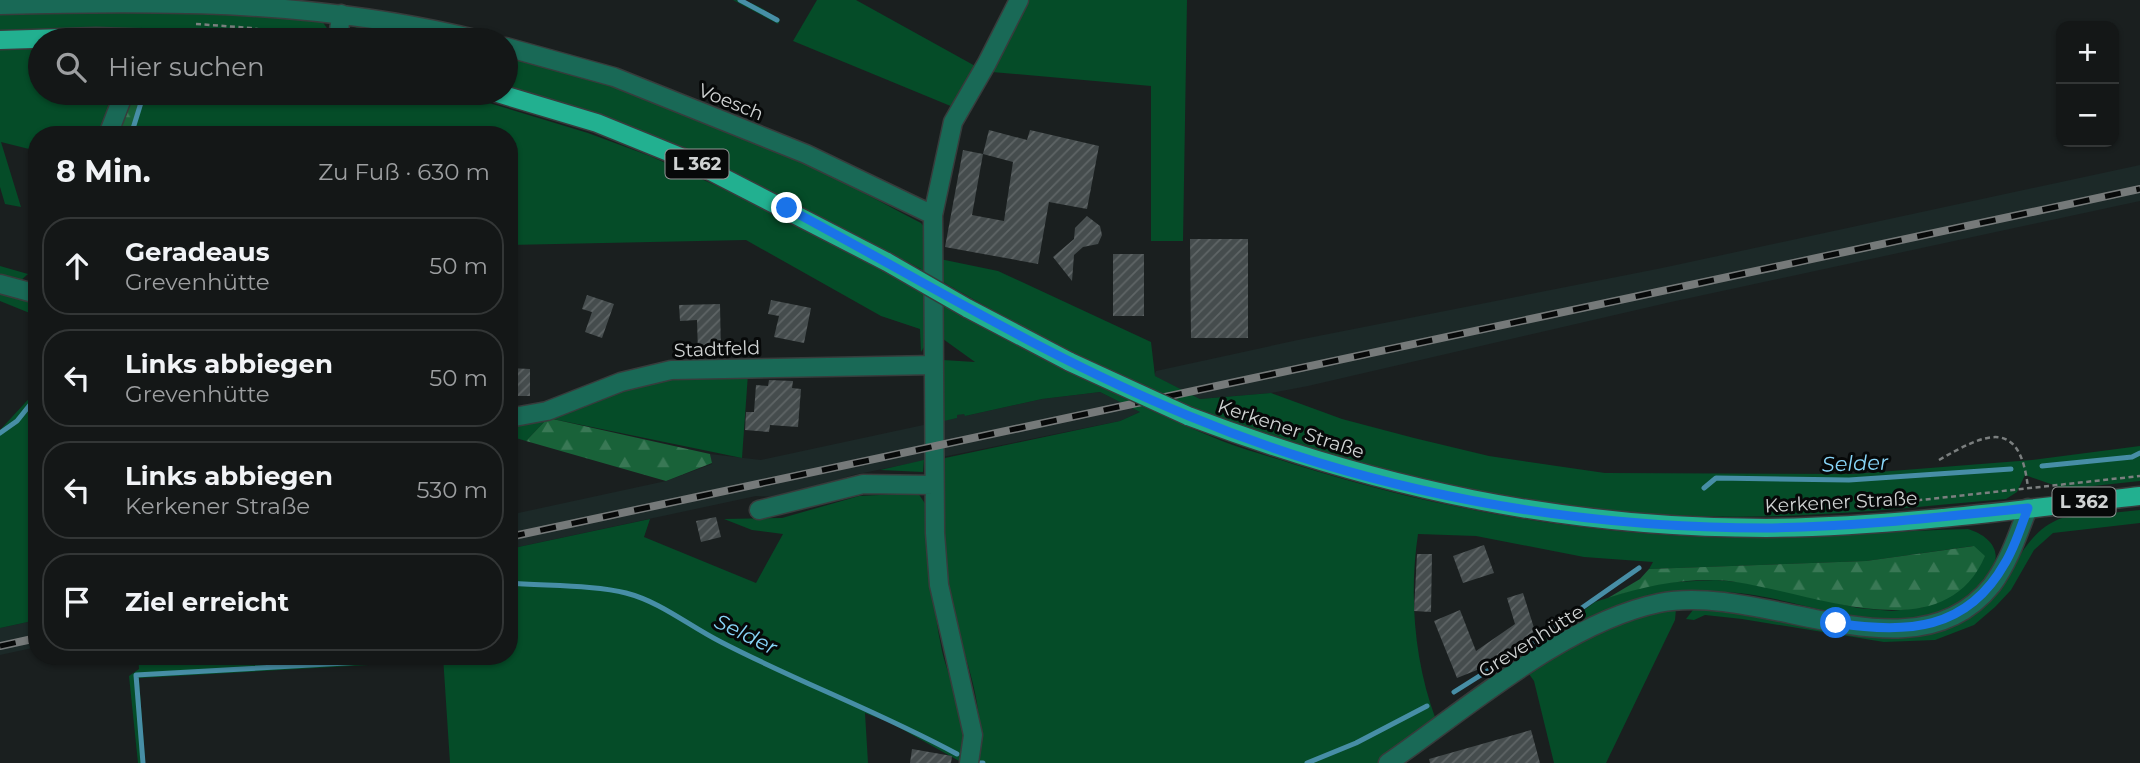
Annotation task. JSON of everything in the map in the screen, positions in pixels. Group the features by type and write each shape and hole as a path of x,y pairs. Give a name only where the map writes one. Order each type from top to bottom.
{"main road":[{"path":"0,40 28,39"},
{"name":"Kerkener Straße","path":"518,99 597,123 693,162 887,262 1070,362 1188,416 1364,476 1445,495 1563,515 1670,525 1768,528 1871,523 2140,496"}],"street":[{"path":"968,763 973,735 939,585 933,485 933,215 953,122 1019,0"},
{"path":"0,5 161,1 262,3 435,28"},
{"path":"339,28 341,14"},
{"name":"Voesch","path":"518,50 614,77 806,155 933,215"},
{"path":"111,126 119,105"},
{"path":"0,284 28,292"},
{"name":"Stadtfeld","path":"518,416 547,411 621,382 671,370 934,365"},
{"path":"759,510 863,484 933,485"},
{"name":"Grevenhütte","path":"1388,763 1574,635 1641,608 1688,600 1718,600 1752,604 1869,628 1894,630 1940,621 1980,598 1993,583 2007,561 2028,508"}],"path":[{"path":"1939,460 1986,436 2000,436 2011,440 2020,451 2025,464 2028,508"},
{"path":"1864,506 2140,477"}],"shaded area":[{"path":"2140,165 2140,201 1671,302 1308,386 1271,393 1200,399 1154,376 1156,371 1298,340 1662,268"},
{"path":"1100,392 1140,412 1120,421 853,475 797,493 777,497 756,496 518,547 518,513 666,481 712,464 710,454 761,460 956,418 956,415 964,413 965,416 1042,399"},
{"path":"28,622 28,649 0,655 0,628"}],"green space":[{"path":"733,0 764,9 780,20 778,24"},
{"path":"817,0 856,0 977,67 953,107 793,41"},
{"path":"1024,0 1187,0 1183,241 1151,241 1151,86 992,72"},
{"path":"116,7 319,17 327,28 28,28 28,31 0,33 0,13"},
{"path":"361,24 382,28 355,28"},
{"path":"28,49 28,105 113,105 105,126 28,126 28,149 1,142 21,207 5,204 0,187 0,50"},
{"path":"518,58 634,93 737,131 817,168 921,223 925,228 927,342 921,352 920,329 881,316 746,240 518,245 518,126 132,126 138,105 496,105 588,133 650,156 755,203 921,290 921,269 717,165 518,92"},
{"path":"126,105 138,105 132,126 118,126"},
{"path":"940,259 998,271 1151,342 1155,376 1200,399 1271,393 1342,419 1489,456 1605,473 1853,474 2032,460 2140,446 2140,481 2065,489 2025,475 2017,492 2006,499 1850,512 1733,517 1590,508 1486,493 1333,458 1283,443 1194,410 1108,371 941,281"},
{"path":"0,266 28,274 19,282 0,277"},
{"path":"0,292 28,300 28,312 0,301"},
{"path":"942,303 1080,376 1222,441 1343,479 1445,504 1548,523 1705,537 1968,529 1988,540 1996,557 1990,572 1965,598 1937,613 1907,620 1844,615 1747,594 1717,592 1688,593 1630,603 1380,763 974,763 979,741 976,697 952,608 946,570 945,458 1120,421 1140,412 1100,392 1042,399 965,416 957,415 957,418 944,421 943,360 975,362 943,339","holes":["1418,534 1476,536 1584,557 1653,562 1649,569 1866,561 1973,546 1924,607 1892,611 1858,608 1750,583 1716,580 1654,583 1595,602 1436,720 1423,675 1415,628 1414,580"]},
{"path":"748,374 742,458 548,418 526,441 518,439 518,420 624,388 673,377"},
{"path":"28,400 28,622 0,628 0,430"},
{"path":"548,418 710,454 712,463 666,481 526,441"},
{"path":"924,460 923,472 880,470"},
{"path":"918,493 926,505 942,651 960,706 965,734 961,762 891,723 865,713 868,763 450,763 444,665 518,665 518,547 650,519 644,537 756,583 783,534 752,530 724,519 782,518 859,496"},
{"path":"2140,510 2140,523 2053,533 2034,550 2011,590 1995,607 1974,625 1935,640 1884,642 1742,619 1705,615 1694,620 1686,619 1696,606 1731,610 1843,633 1880,637 1916,636 1950,626 1981,607 2002,584 2036,534 2048,525 2062,518"},
{"path":"1974,546 1985,556 1964,587 1936,604 1902,610 1864,608 1717,580 1662,584 1608,598 1640,579 1649,569 1866,561"},
{"path":"1676,609 1675,620 1606,763 1554,763 1534,681 1529,674 1564,652 1617,625"},
{"path":"139,665 369,665 139,678 145,763 138,763 129,676 139,669"}],"building":[{"path":"989,130 1027,140 1030,130 1099,146 1087,209 1049,202 1038,264 945,247 963,150 983,154","holes":["983,154 1013,162 1004,221 972,215"]},
{"path":"1087,216 1100,226 1102,235 1098,244 1083,247 1074,255 1072,281 1053,257 1074,239 1075,228"},
{"path":"1190,239 1248,239 1248,338 1191,338"},
{"path":"1113,254 1144,254 1144,316 1113,316"},
{"path":"587,295 614,304 602,338 585,332 592,312 582,309"},
{"path":"771,300 811,308 804,343 774,337 779,316 768,314"},
{"path":"720,304 721,353 698,353 697,320 680,321 679,305"},
{"path":"518,368 530,369 530,396 518,396"},
{"path":"769,380 793,381 792,388 801,389 798,427 770,425 769,432 745,430 746,412 754,412 756,385 768,386"},
{"path":"716,517 721,537 701,542 696,521"},
{"path":"1484,545 1494,573 1463,583 1453,556"},
{"path":"1417,554 1432,554 1431,612 1414,611"},
{"path":"1523,593 1535,631 1482,668 1457,678 1434,621 1460,610 1476,651 1515,624 1507,598"},
{"path":"1531,730 1540,763 1430,763 1429,759"},
{"path":"912,749 952,756 951,763 910,763"}],"waterway":[{"path":"740,0 777,20"},
{"path":"134,126 140,105"},
{"path":"0,433 17,421 28,407"},
{"name":"Selder","path":"2042,466 2132,457 2140,453"},
{"name":"Selder","path":"1704,488 1716,478 1849,480 2011,469"},
{"name":"Selder","path":"1556,626 1639,568"},
{"name":"Selder","path":"518,583 600,588 639,597 750,657 898,724 957,754"},
{"name":"Selder","path":"1454,692 1535,641"},
{"name":"Selder","path":"143,763 136,675 311,665"},
{"name":"Selder","path":"1307,763 1356,743 1427,706"}],"railway":[{"path":"518,535 2140,189"},
{"path":"0,646 28,640"}],"route":[{"path":"787,208 1070,362 1188,416 1305,458 1398,485 1563,515 1720,527 1768,528 1871,523 2028,508 2007,561 1993,583 1980,598 1961,611 1920,627 1894,630 1836,623"}]}
